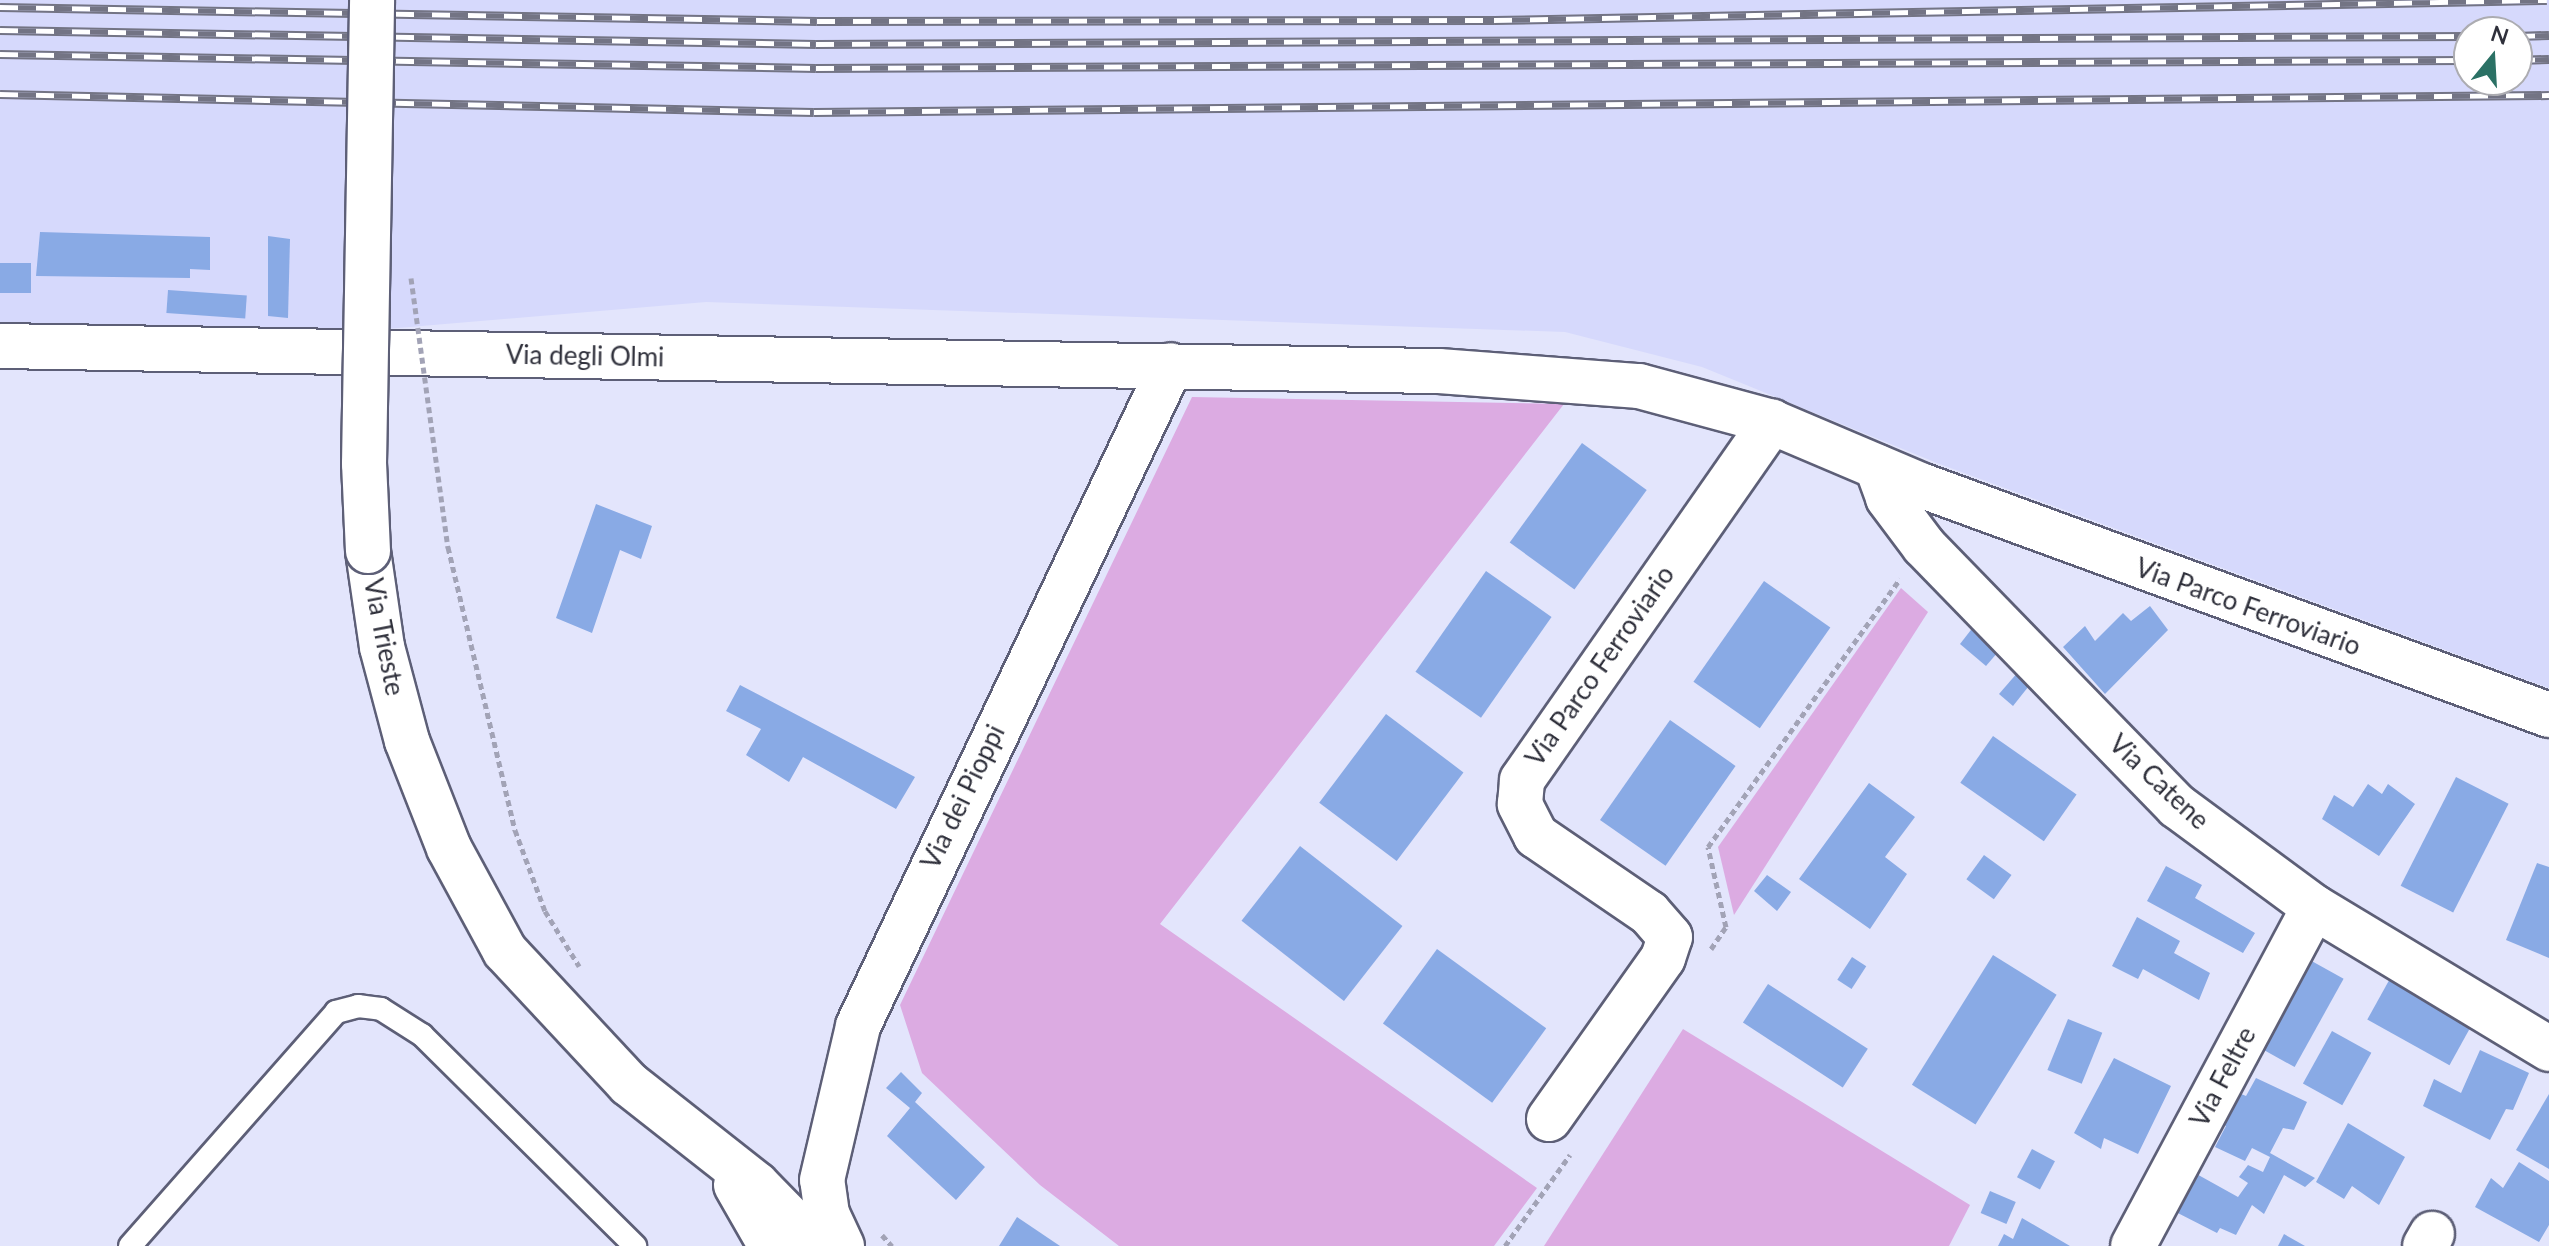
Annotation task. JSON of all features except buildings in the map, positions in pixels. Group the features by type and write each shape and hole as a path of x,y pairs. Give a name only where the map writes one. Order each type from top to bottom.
{"street":[{"name":"Via Trieste","path":"372,0 364,464 368,551 382,647 407,741 449,848 514,960 629,1084 817,1246"},
{"name":"Via degli Olmi","path":"0,346 1171,365"},
{"name":"Via Parco Ferroviario","path":"1171,365 1439,371 1639,386 1772,422 1877,467 2549,715"},
{"name":"Via dei Pioppi","path":"842,1246 827,1214 822,1180 858,1026 1171,365"},
{"name":"Via Parco Ferroviario","path":"1563,1132 1663,958 1670,937 1649,913 1536,836 1520,804 1522,780 1772,422"},
{"name":"Via Catene","path":"1877,467 1888,498 1924,546 2177,806 2314,907 2549,1049"},
{"name":"Via Feltre","path":"2133,1246 2314,907"},
{"name":"Via Trieste","path":"750,1191 771,1246"}],"lane":[{"path":"130,1246 336,1012 358,1006 381,1009 422,1035 635,1246"}],"path":[{"path":"409,261 448,547 515,830 545,911 581,971"},
{"path":"1708,953 1726,927 1708,847 1924,546"},
{"path":"1505,1246 1563,1132"}],"shaded area":[{"path":"0,0 2549,0 2549,688 1937,463 1702,367 1565,332 706,302 303,336 0,330"},
{"path":"1192,397 1564,404 1160,924 1537,1188 1494,1246 1119,1246 1040,1185 922,1073 900,1005"},
{"path":"1901,588 1928,612 1734,915 1718,847"},
{"path":"1683,1029 1970,1205 1949,1246 1544,1246"}],"railway":[{"path":"0,7 817,21 1494,20 2547,0"},
{"path":"0,30 816,44 2453,36"},
{"path":"2533,36 2549,35"},
{"path":"0,54 816,68 2453,60"},
{"path":"2533,60 2549,59"},
{"path":"0,94 814,112 2549,95"}]}
